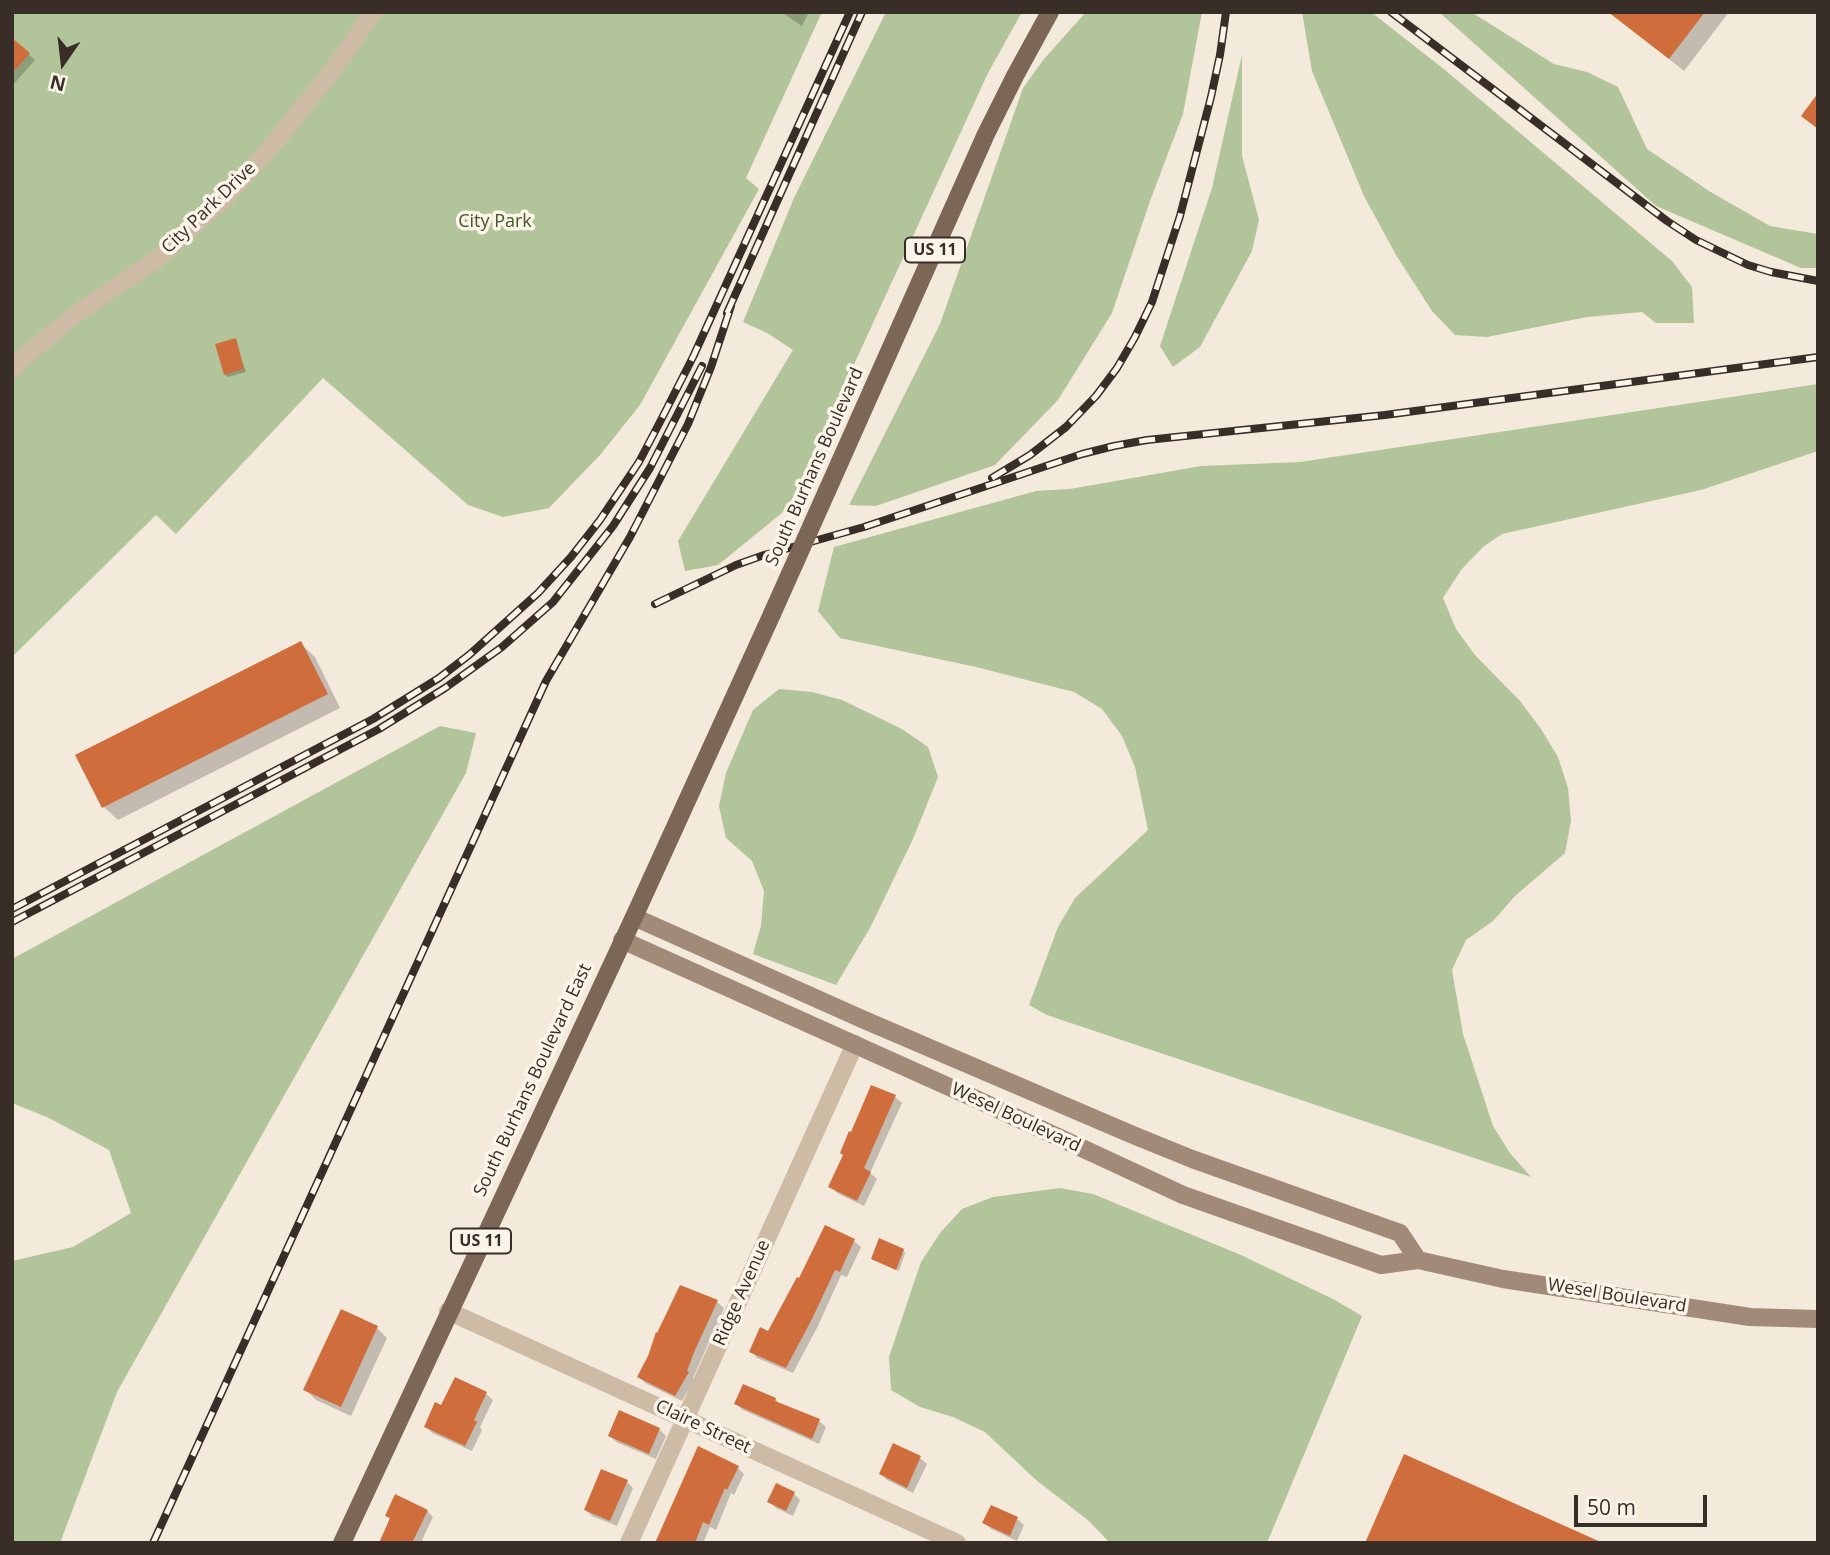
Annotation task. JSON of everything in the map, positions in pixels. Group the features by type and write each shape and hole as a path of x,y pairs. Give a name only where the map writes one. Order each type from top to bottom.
{"main road":[{"name":"South Burhans Boulevard","path":"622,940 772,614 986,134 1050,12"},
{"name":"Wesel Boulevard","path":"634,917 862,1020 1133,1135 1192,1159 1400,1233 1418,1260"},
{"name":"Wesel Boulevard","path":"622,940 1184,1195 1381,1265 1418,1260 1503,1279 1751,1317 1818,1320"},
{"name":"South Burhans Boulevard East","path":"342,1543 622,940"}],"street":[{"name":"City Park Drive","path":"12,370 76,314 160,256 223,199 271,147 337,66 373,12"},
{"name":"Ridge Avenue","path":"629,1543 855,1044"},
{"name":"Claire Street","path":"448,1311 936,1538 957,1543"}],"green space":[{"name":"City Park","path":"12,12 822,12 746,178 759,189 640,405 600,455 549,508 503,517 468,505 323,378 176,534 156,515 12,657"},
{"path":"886,12 1022,12 988,73 788,508 718,565 685,571 678,541 793,350 767,333 743,322 794,198"},
{"path":"1086,12 1202,12 1183,114 1112,313 1058,400 995,465 876,506 849,505 940,324 1023,88 1044,59"},
{"path":"1302,12 1371,12 1445,70 1672,261 1692,287 1694,323 1656,323 1642,312 1587,317 1487,337 1455,335 1432,311 1396,255 1364,196 1312,71"},
{"path":"1439,12 1471,12 1554,64 1587,72 1618,87 1647,149 1709,191 1770,226 1818,234 1818,268 1801,268 1656,206"},
{"path":"1242,55 1242,156 1259,220 1252,251 1200,347 1173,367 1160,346 1212,188"},
{"path":"1818,384 1818,451 1701,490 1502,534 1483,547 1461,570 1443,598 1456,629 1475,655 1520,701 1541,729 1558,757 1568,788 1571,821 1565,853 1515,896 1493,921 1466,940 1452,970 1463,1034 1493,1126 1510,1153 1531,1177 1047,1015 1029,1005 1058,927 1075,898 1148,830 1135,767 1122,736 1102,709 1074,692 976,667 840,638 818,611 834,547 1036,491 1070,489 1201,466 1300,462"},
{"path":"779,689 812,692 842,700 902,729 928,747 938,777 913,839 870,928 836,985 753,954 761,926 764,891 752,861 726,838 719,806 726,773 753,710"},
{"path":"440,726 476,733 466,773 117,1392 60,1543 12,1543 12,1261 73,1247 131,1213 109,1150 49,1118 12,1103 12,959"},
{"path":"1060,1188 1093,1194 1241,1255 1333,1299 1362,1316 1267,1543 1110,1543 1089,1521 1036,1480 985,1432 953,1417 920,1407 891,1390 889,1357 921,1262 940,1233 962,1209 993,1197"}],"building":[{"path":"1608,12 1705,12 1669,59"},
{"path":"12,38 30,53 12,73"},
{"path":"1818,93 1818,129 1801,116"},
{"path":"236,338 244,369 224,375 215,344"},
{"path":"301,641 328,694 102,808 75,755"},
{"path":"871,1085 896,1095 864,1168 871,1172 857,1201 828,1187 843,1155 840,1153 849,1131 851,1132"},
{"path":"825,1225 855,1239 840,1272 835,1270 786,1368 749,1352 760,1327 768,1331 797,1277 799,1278"},
{"path":"879,1238 904,1249 896,1270 871,1259"},
{"path":"680,1285 718,1300 695,1350 687,1371 689,1372 675,1396 637,1377"},
{"path":"341,1309 378,1326 341,1407 303,1390"},
{"path":"455,1377 487,1392 465,1446 424,1427 435,1402 441,1405"},
{"path":"743,1384 776,1398 775,1401 820,1419 812,1439 734,1404"},
{"path":"619,1410 660,1428 649,1454 608,1436"},
{"path":"893,1443 921,1456 907,1488 879,1474"},
{"path":"698,1446 739,1466 727,1490 725,1488 709,1525 703,1522 695,1543 655,1543"},
{"path":"1404,1454 1603,1543 1365,1543"},
{"path":"601,1469 628,1480 610,1521 584,1510"},
{"path":"776,1483 795,1492 786,1511 767,1502"},
{"path":"395,1494 428,1510 412,1543 379,1543 390,1518 385,1516"},
{"path":"991,1505 1018,1517 1010,1536 982,1523"}],"railway":[{"path":"12,909 373,719 439,678 538,593 600,520 639,462 693,357 850,12"},
{"path":"727,313 862,12"},
{"path":"992,478 1030,455 1066,427 1096,396 1135,337 1152,302 1180,216 1211,97 1226,12"},
{"path":"1391,12 1667,221 1696,240 1748,265 1818,281"},
{"path":"153,1543 546,681 630,537 688,424 731,306"},
{"path":"655,604 736,565 764,555 864,527 1082,454 1114,446 1147,440 1385,415 1818,357"},
{"path":"12,922 379,729 445,688 502,647 553,602 613,526 650,468 702,366"}]}
